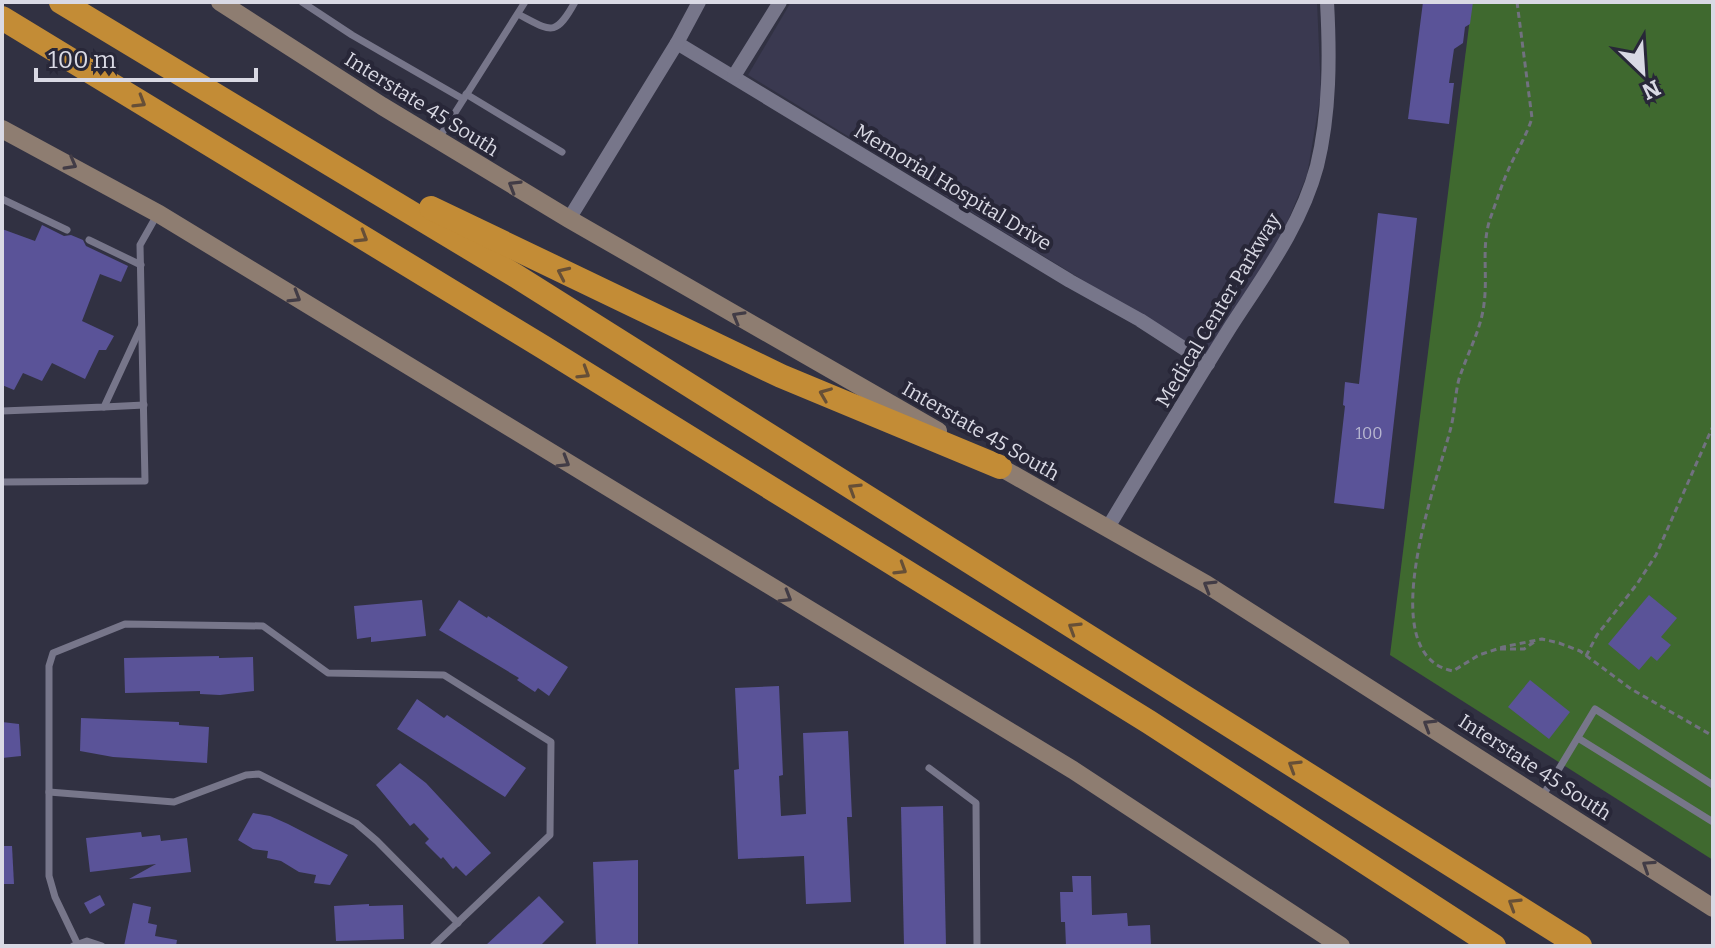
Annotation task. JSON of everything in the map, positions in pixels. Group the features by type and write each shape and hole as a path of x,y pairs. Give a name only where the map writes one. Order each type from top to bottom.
{"highway":[{"path":"62,2 198,75 364,175 532,259 781,376 1000,467"},
{"path":"62,2 516,276 1580,946"},
{"path":"2,18 543,347 1122,706 1494,946"}],"main road":[{"name":"Interstate 45 South","path":"220,2 569,219 1206,584 1713,908"},
{"path":"2,129 158,213 1073,770 1319,940 1341,946"}],"street":[{"path":"569,219 699,2"},
{"path":"734,76 780,2"},
{"name":"Medical Center Parkway","path":"1107,529 1284,247 1308,193 1325,127 1327,2"},
{"name":"Memorial Hospital Drive","path":"677,43 1140,320 1208,364"}],"lane":[{"path":"302,2 376,50 562,152"},
{"path":"438,140 525,2"},
{"path":"518,14 544,27 555,28 563,23 575,2"},
{"path":"2,199 67,230"},
{"path":"2,482 145,481 140,245 158,213"},
{"path":"89,240 141,265"},
{"path":"104,407 142,325"},
{"path":"2,411 144,405"},
{"path":"102,946 87,941 75,944 49,876 49,666 53,653 125,624 263,626 328,673 444,675 551,742 550,835 433,946"},
{"path":"1542,797 1595,709 1713,785"},
{"path":"1578,738 1713,822"},
{"path":"929,768 976,803 977,946"},
{"path":"49,792 174,802 246,775 259,774 356,823 458,923"}],"path":[{"path":"1517,2 1532,118 1489,221 1485,240 1484,304 1458,381 1451,427 1412,585 1412,615 1418,643 1430,660 1442,669 1453,671 1479,655 1497,649 1542,639 1559,643 1586,656 1631,689 1713,736"},
{"path":"1586,656 1597,635 1656,555 1713,426"}],"shaded area":[{"path":"791,2 1317,2 1321,93 1307,175 1282,235 1205,355 748,75"}],"green space":[{"path":"1472,2 1713,2 1713,860 1390,655"}],"building":[{"path":"1423,2 1473,2 1463,43 1454,49 1449,83 1454,83 1449,124 1408,119"},
{"path":"1378,213 1417,218 1384,509 1334,503 1345,382 1359,384"},
{"path":"42,225 64,236 71,235 83,240 86,246 128,266 121,282 100,274 82,321 114,336 106,350 99,350 85,379 52,363 42,381 23,373 14,390 2,385 2,229 35,241"},
{"path":"1649,595 1677,618 1661,637 1671,645 1657,661 1651,656 1639,670 1608,644"},
{"path":"422,600 426,636 371,642 371,637 357,639 354,606"},
{"path":"459,600 568,667 549,696 538,688 535,692 517,680 519,678 439,630"},
{"path":"253,657 254,691 220,695 200,694 200,691 125,693 124,658"},
{"path":"1530,680 1570,712 1549,739 1508,707"},
{"path":"779,686 783,775 779,776 781,816 806,814 803,733 848,731 852,817 847,817 851,902 806,904 804,856 738,859 734,770 739,769 735,688"},
{"path":"417,699 444,718 447,715 526,768 505,797 397,729"},
{"path":"81,718 179,722 179,725 209,727 207,763 113,757 80,751"},
{"path":"2,722 19,724 21,756 2,758"},
{"path":"400,763 426,783 491,853 466,876 456,866 453,869 425,843 429,839 414,823 410,826 376,785"},
{"path":"943,806 946,946 904,946 901,807"},
{"path":"253,813 270,816 348,855 330,885 314,883 316,875 299,872 281,861 267,858 268,851 253,849 238,840"},
{"path":"141,832 142,837 160,835 161,841 187,838 191,872 129,879 156,864 90,872 86,838"},
{"path":"2,846 12,846 14,884 2,884"},
{"path":"638,860 638,946 596,946 593,862"},
{"path":"1072,876 1091,876 1092,915 1127,913 1128,926 1150,925 1151,946 1066,946 1060,892 1073,892"},
{"path":"100,895 105,905 90,914 84,903"},
{"path":"539,896 564,922 540,946 485,946"},
{"path":"133,903 151,907 148,923 157,925 155,936 177,940 176,946 124,946"},
{"path":"403,905 404,939 336,941 334,906"}]}
